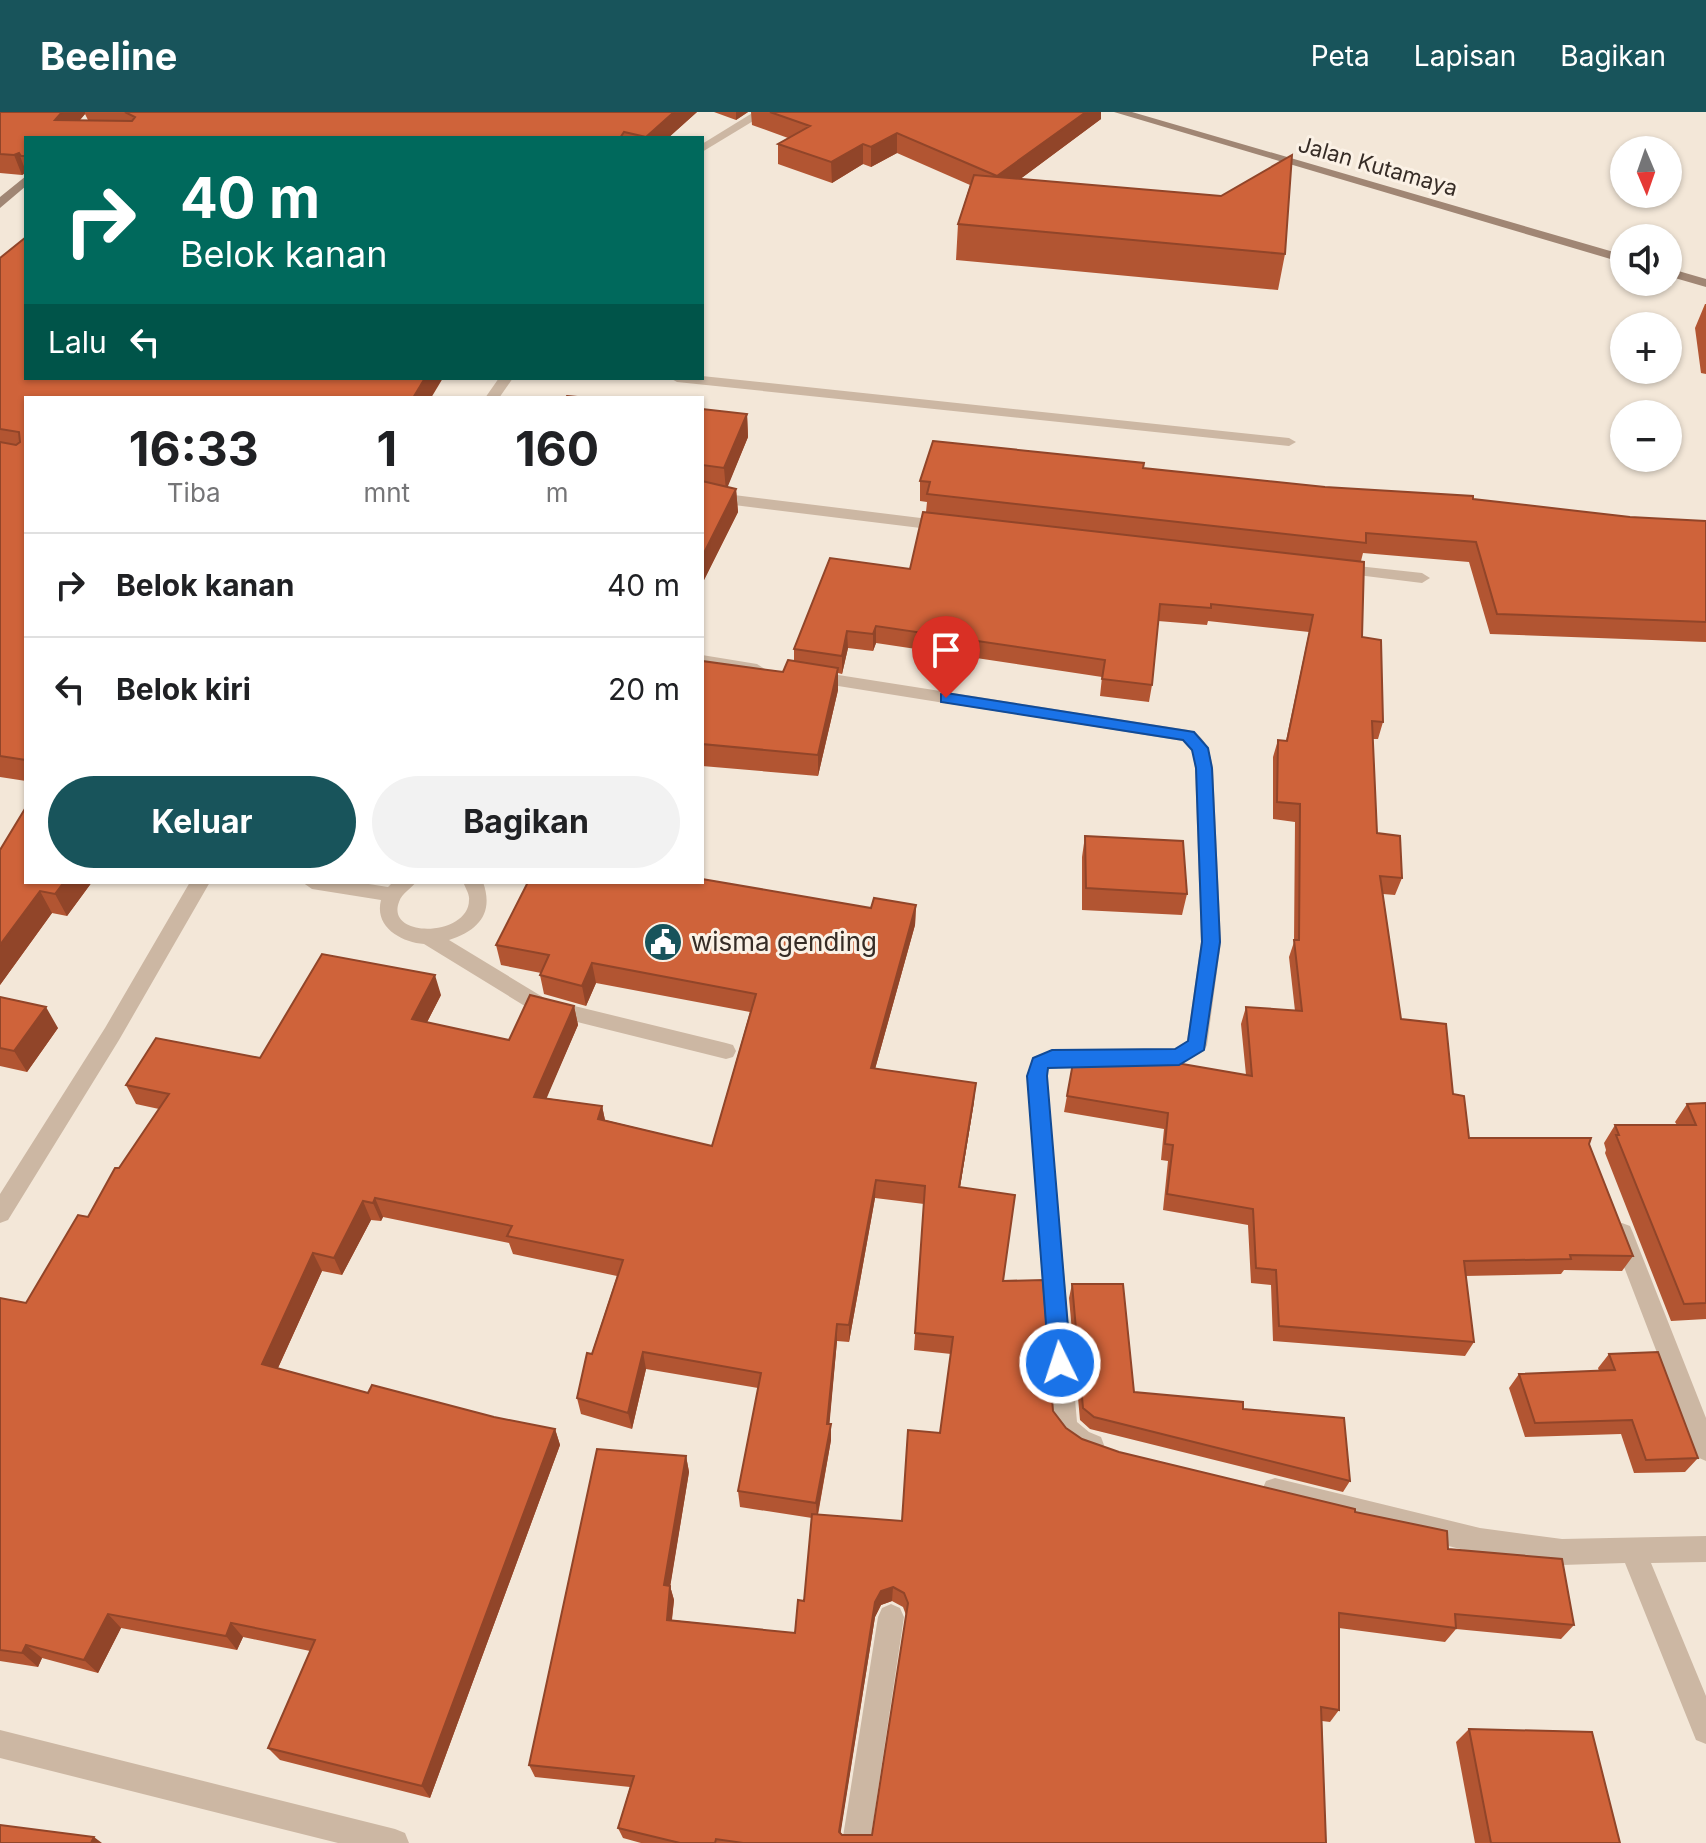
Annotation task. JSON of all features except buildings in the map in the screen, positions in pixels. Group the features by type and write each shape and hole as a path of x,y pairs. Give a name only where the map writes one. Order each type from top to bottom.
{"main road":[{"name":"Jalan Kutamaya","path":"1120,112 1610,255"},
{"path":"0,204 24,182"},
{"path":"1682,276 1706,283"}],"street":[{"path":"704,148 762,112"},
{"path":"696,380 1289,442"},
{"path":"704,496 961,527"},
{"path":"1327,568 1422,578"},
{"path":"704,660 1188,736 1200,748 1204,768 1211,942 1197,1045 1179,1057 1052,1058 1040,1063 1037,1076 1065,1427 1081,1441 1115,1453"},
{"path":"0,1213 112,1034 199,884"},
{"path":"341,884 400,888 388,907 398,929 428,937 529,999 552,1009 726,1051"},
{"path":"428,937 445,935 473,918 480,906 480,894 474,884"},
{"path":"1615,1217 1706,1449"},
{"path":"1252,1485 1480,1541 1562,1552 1634,1553 1706,1549"},
{"path":"1634,1553 1706,1730"},
{"path":"856,1843 891,1617"},
{"path":"0,1744 395,1843"}],"place":[{"name":"wisma gending","path":"663,942"}],"route":[{"path":"946,698 1188,736 1200,748 1204,768 1211,942 1197,1045 1179,1057 1052,1058 1040,1063 1037,1076 1060,1363"}]}
